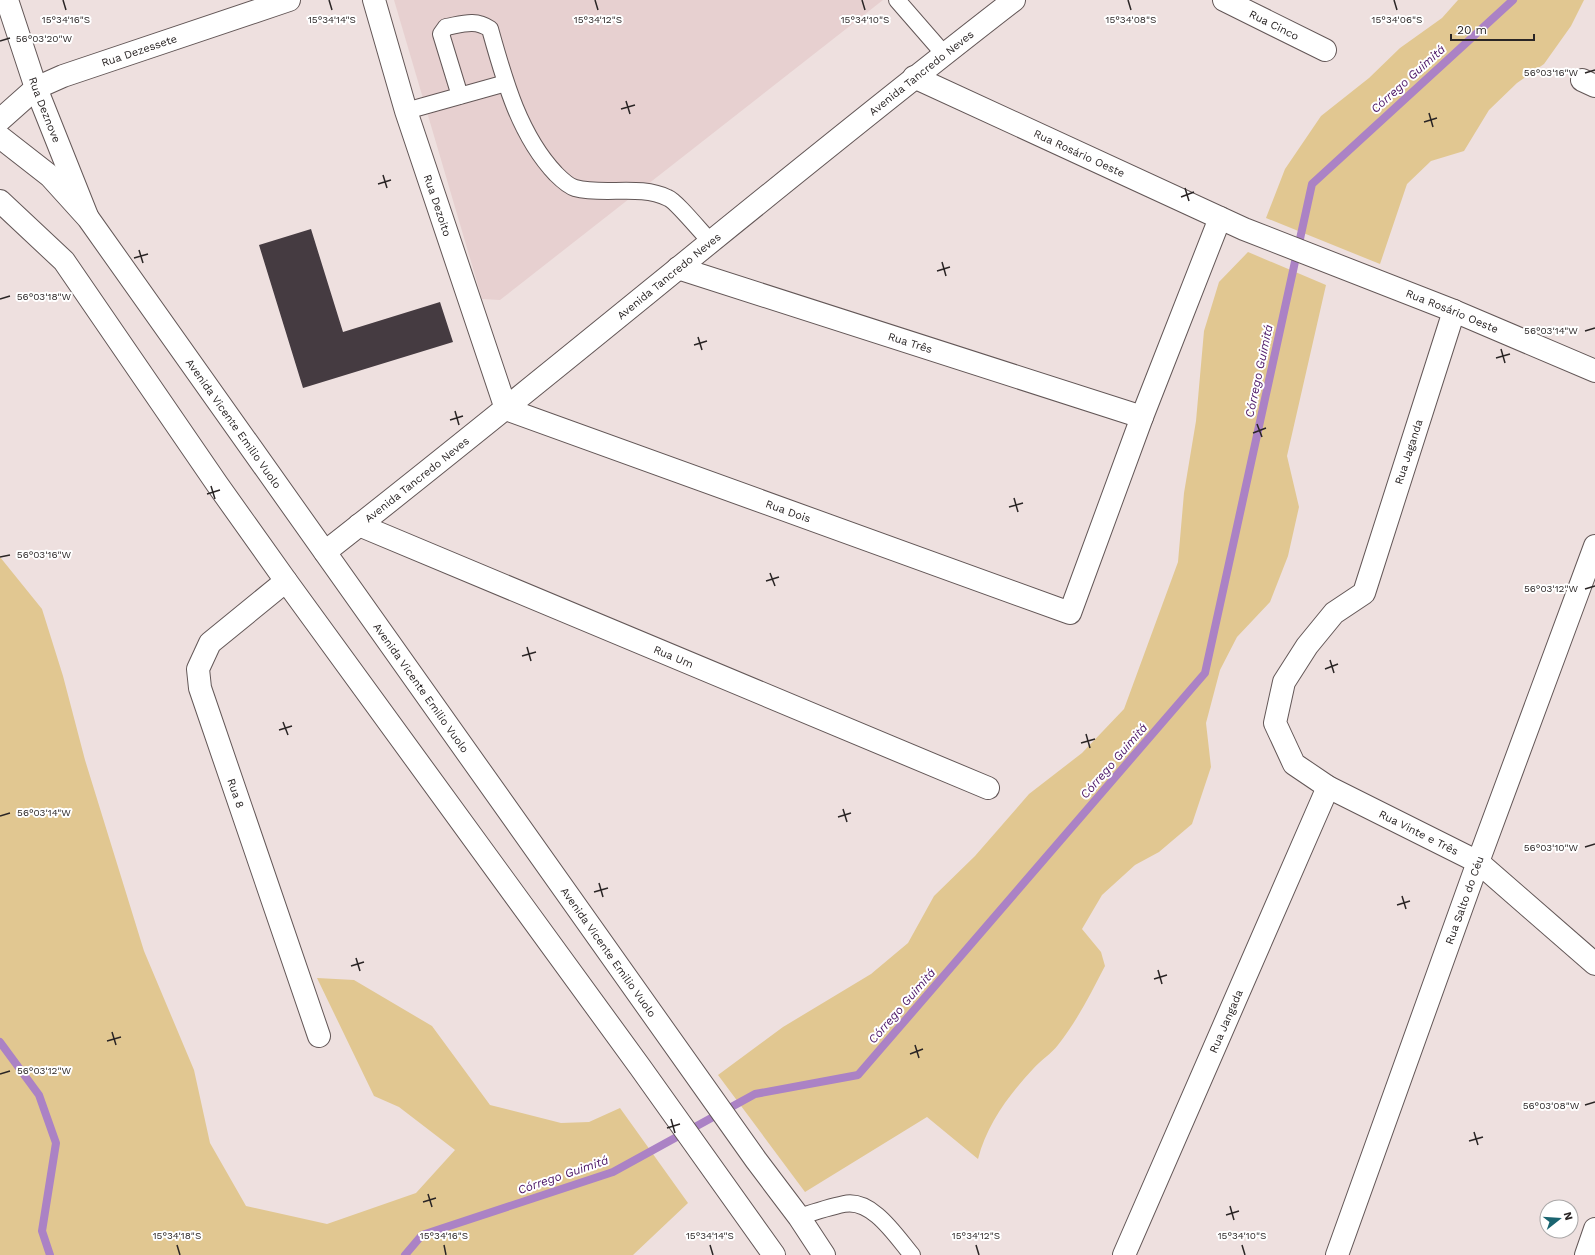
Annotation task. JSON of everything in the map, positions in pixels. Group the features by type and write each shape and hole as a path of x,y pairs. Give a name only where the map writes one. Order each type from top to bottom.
{"street":[{"name":"Rua Deznove","path":"7,0 36,88 88,218"},
{"name":"Rua Dezessete","path":"0,120 36,88 63,76 290,0"},
{"name":"Rua Dezoito","path":"374,0 406,111 506,409"},
{"name":"Avenida Tancredo Neves","path":"325,552 506,409 710,241 914,77 1014,0"},
{"name":"Rua Cinco","path":"1224,0 1325,50"},
{"name":"Rua Rosário Oeste","path":"914,77 1244,229 1454,311 1595,370"},
{"name":"Avenida Vicente Emilio Vuolo","path":"0,136 50,176 88,218 756,1160 799,1216 824,1255"},
{"path":"1,202 64,261 286,581 640,1067 774,1255"},
{"path":"1142,416 1220,218"},
{"name":"Rua Três","path":"678,268 1142,416"},
{"name":"Rua Jaganda","path":"1364,593 1454,311"},
{"name":"Rua Dois","path":"506,409 1070,613 1142,416"},
{"name":"Rua Um","path":"359,526 988,788"},
{"name":"Rua Salto do Céu","path":"1337,1255 1478,862 1595,546"},
{"name":"Rua 8","path":"286,581 210,643 198,669 200,688 319,1036"},
{"name":"Rua Vinte e Três","path":"1364,593 1334,614 1308,646 1284,682 1275,723 1294,764 1328,787 1478,862 1595,964"},
{"name":"Rua Jangada","path":"1124,1255 1328,787"},
{"path":"1586,1255 1595,1229"}],"lane":[{"path":"897,0 944,54"},
{"path":"460,96 441,34 446,27 474,22 482,24 490,29 506,83 521,120 544,161 562,180 574,188 649,192 669,198 710,241"},
{"path":"406,111 506,83"},
{"path":"799,1216 845,1203 860,1206 877,1214 912,1255"}],"shaded area":[{"path":"394,0 883,0 500,300 482,299"},
{"path":"1458,0 1584,0 1571,26 1544,64 1517,83 1489,110 1464,151 1431,161 1407,184 1380,264 1266,218 1285,169 1321,116 1369,78 1400,48 1442,18"},
{"path":"1248,252 1326,285 1287,456 1299,507 1288,556 1270,602 1237,637 1220,670 1206,723 1211,767 1192,824 1159,852 1135,865 1102,895 1082,929 1101,952 1105,966 1083,1007 1065,1036 1024,1079 1007,1100 987,1134 978,1159 927,1117 805,1192 718,1075 783,1027 871,974 908,943 934,896 975,856 1029,794 1082,753 1124,709 1178,562 1184,493 1196,421 1204,331 1219,282"},
{"path":"0,557 42,609 63,676 85,760 144,951 194,1070 210,1143 246,1206 327,1224 416,1193 455,1150 399,1107 374,1096 317,978 354,980 432,1026 490,1105 561,1123 589,1122 620,1108 688,1203 633,1255 0,1255"}],"building":[{"path":"311,229 343,332 440,302 453,342 303,388 259,245"}],"waterway":[{"name":"Córrego Guimitá","path":"405,1255 422,1235 613,1172 755,1094 858,1075 1205,673 1312,184 1513,0"},
{"path":"0,1042 39,1095 56,1143 42,1231 50,1255"}]}
